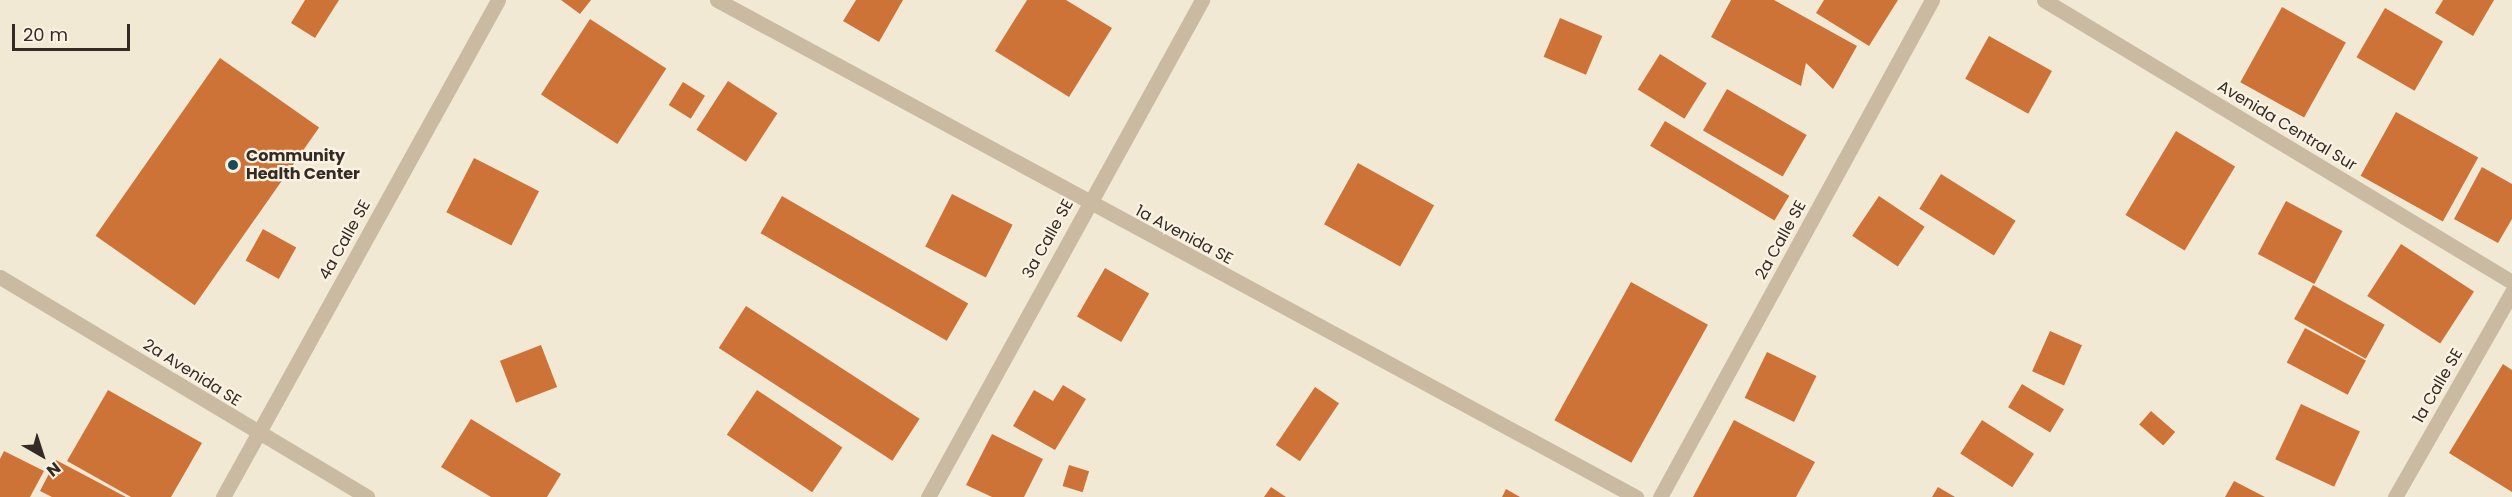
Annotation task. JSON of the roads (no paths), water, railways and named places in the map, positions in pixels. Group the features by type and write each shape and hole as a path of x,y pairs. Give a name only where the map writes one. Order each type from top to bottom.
{"street":[{"name":"4a Calle SE","path":"223,497 498,0"},
{"name":"1a Avenida SE","path":"717,0 1088,203 1636,497"},
{"name":"3a Calle SE","path":"928,497 1088,203 1202,0"},
{"name":"2a Calle SE","path":"1660,497 1932,0"},
{"name":"Avenida Central Sur","path":"2044,0 2512,282"},
{"name":"2a Avenida SE","path":"0,277 258,435 367,497"},
{"name":"1a Calle SE","path":"2395,497 2512,292"}],"place":[{"name":"Community Health Center","path":"233,165"}]}
